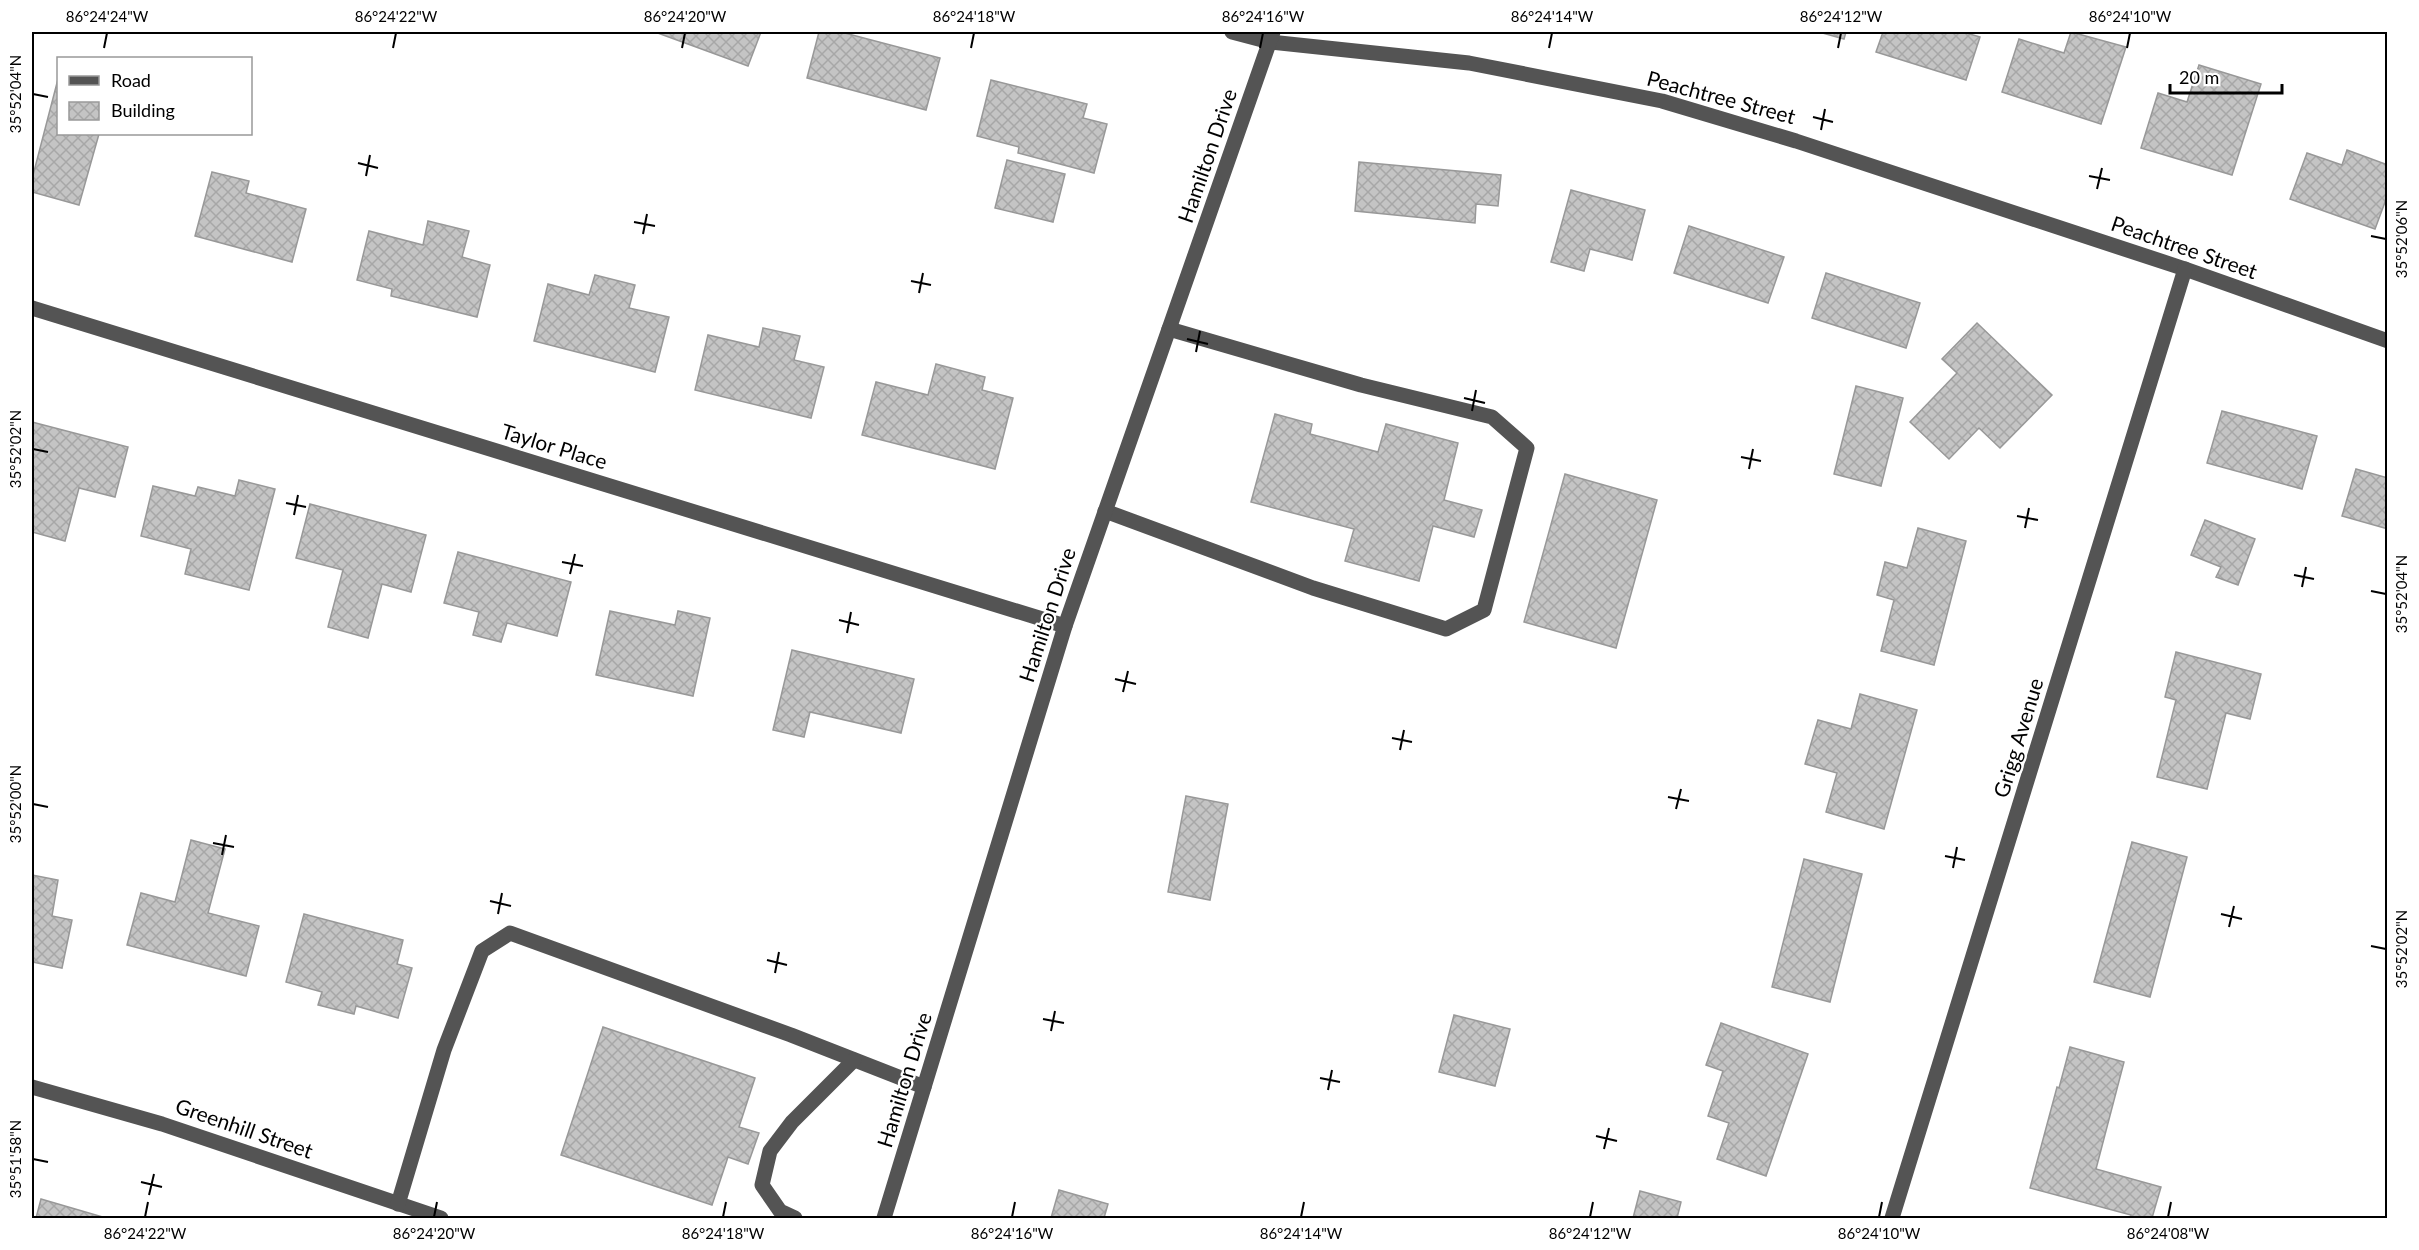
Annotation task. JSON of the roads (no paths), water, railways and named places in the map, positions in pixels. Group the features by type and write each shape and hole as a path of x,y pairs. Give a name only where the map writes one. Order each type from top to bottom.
{"street":[{"name":"Peachtree Street","path":"1232,32 1469,63 1662,101 1796,141 2185,269 2388,341"},
{"name":"Hamilton Drive","path":"885,1218 1065,626 1272,37"},
{"name":"Grigg Avenue","path":"1892,1218 2185,269"},
{"name":"Taylor Place","path":"32,308 1065,626"},
{"path":"1105,511 1313,588 1446,629 1484,610 1527,448 1492,417 1361,385 1169,329"},
{"path":"398,1204 444,1050 482,951 510,933 924,1088"},
{"path":"795,1218 780,1211 762,1185 770,1150 792,1122 854,1060"},
{"name":"Greenhill Street","path":"32,1087 162,1124 441,1218"}]}
